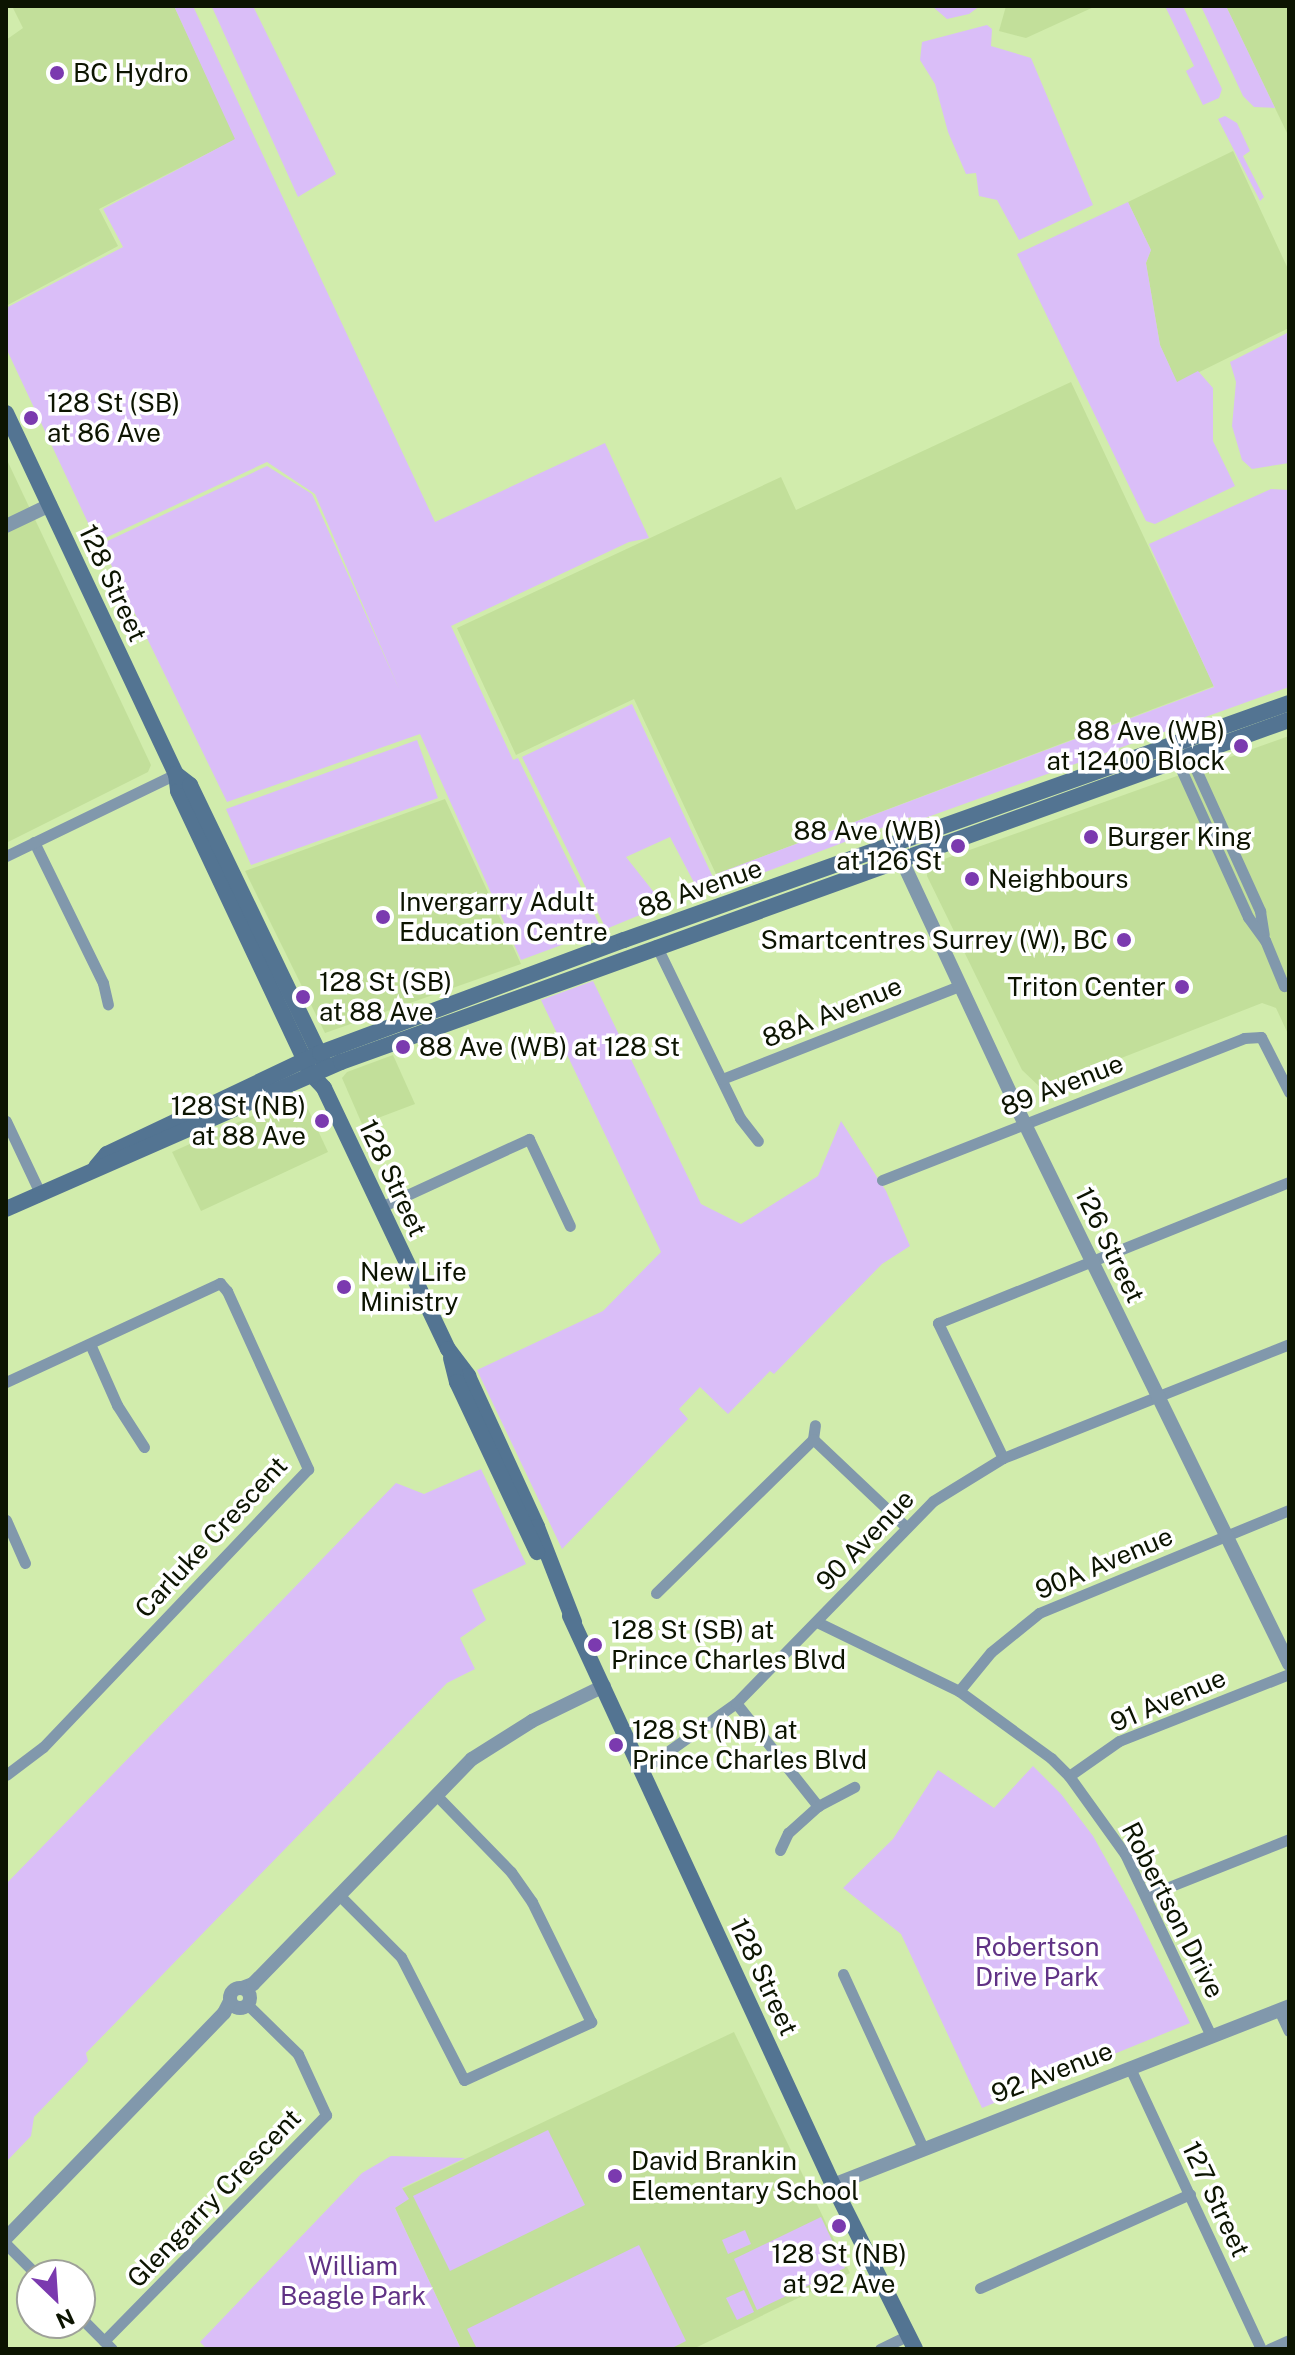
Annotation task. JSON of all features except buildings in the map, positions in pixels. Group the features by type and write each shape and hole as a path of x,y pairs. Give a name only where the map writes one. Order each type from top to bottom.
{"main road":[{"name":"128 Street","path":"6,413 176,774 190,785 324,1088 448,1349 457,1382 497,1472 574,1622 833,2185 912,2342"},
{"name":"88 Avenue","path":"6,1209 96,1167 115,1164 315,1064 1180,750 1289,703"},
{"name":"88 Avenue","path":"1180,750 1289,720"},
{"name":"88 Avenue","path":"315,1064 656,945 898,852"}],"street":[{"path":"6,526 50,505"},
{"path":"1180,750 1260,911 1265,940 1284,986"},
{"path":"6,856 176,774"},
{"path":"34,842 103,983 108,1004"},
{"name":"126 Street","path":"898,852 1024,1122 1289,1664"},
{"path":"656,945 740,1118 758,1141"},
{"name":"88A Avenue","path":"722,1079 959,986"},
{"name":"89 Avenue","path":"882,1180 1244,1038 1261,1037 1289,1092"},
{"path":"6,1121 40,1193"},
{"path":"381,1207 529,1139 570,1226"},
{"path":"1003,1458 938,1323 1289,1182"},
{"name":"Carluke Crescent","path":"6,1382 220,1283 227,1291 308,1469 43,1747 6,1775"},
{"path":"90,1344 117,1405 144,1447"},
{"name":"90 Avenue","path":"642,1770 679,1747 736,1703 817,1622 905,1526 933,1501 1003,1458 1289,1344"},
{"path":"656,1593 813,1439 815,1425"},
{"path":"813,1439 905,1526"},
{"name":"90A Avenue","path":"959,1691 991,1652 1039,1613 1289,1510"},
{"path":"6,1520 25,1563"},
{"name":"Robertson Drive","path":"817,1622 959,1691 1051,1758 1069,1776 1112,1832 1146,1896 1211,2036"},
{"name":"91 Avenue","path":"1069,1776 1119,1741 1289,1674"},
{"path":"6,2238 472,1759 505,1737 604,1686"},
{"path":"736,1703 818,1806"},
{"path":"780,1850 788,1833 818,1806 854,1787"},
{"path":"340,1896 401,1957 464,2080 591,2022 532,1902 511,1872 437,1796"},
{"path":"1146,1896 1289,1839"},
{"path":"843,1974 923,2148"},
{"name":"Glengarry Crescent","path":"108,2345 326,2115 298,2054 241,1999"},
{"path":"1284,2008 1289,2031"},
{"name":"92 Avenue","path":"833,2185 1284,2008"},
{"name":"127 Street","path":"1130,2068 1261,2349"},
{"path":"980,2288 1190,2194"},
{"path":"6,2244 21,2259"},
{"path":"1269,2349 1289,2340"},
{"path":"880,2349 912,2342"}],"shaded area":[{"path":"12,6 174,6 236,139 99,209 118,246 6,306 6,40 23,28"},
{"path":"1006,6 1096,6 1026,38 999,31"},
{"path":"1226,6 1289,6 1289,137 1275,108"},
{"path":"1233,151 1289,271 1289,328 1177,383 1160,345 1146,263 1151,250 1128,202"},
{"path":"1071,382 1214,686 716,874 634,699 516,755 457,628 781,477 796,510"},
{"path":"6,458 151,765 148,772 6,843"},
{"name":"Smartcentres Surrey (W), BC","path":"1289,736 1289,1036 1276,1008 1262,1003 1042,1089 1022,1070 927,876 928,868 933,863"},
{"name":"Invergarry Adult Education Centre","path":"445,799 521,964 325,1033 245,871"},
{"path":"393,1055 415,1104 362,1124 342,1078 347,1072"},
{"path":"301,1094 328,1152 201,1211 172,1152"},
{"name":"David Brankin Elementary School","path":"734,2032 850,2273 693,2349 461,2349 389,2195"}],"green space":[{"path":"174,6 193,6 435,522 605,443 649,538 629,542 451,626 513,760 518,758 602,930 521,960 420,734 227,802 101,544 267,466 312,494 400,691 315,494 267,462 97,542 6,348 6,308 123,247 103,209 235,139"},
{"path":"253,6 336,174 298,197 212,7"},
{"path":"932,6 980,6 969,14 947,19"},
{"path":"1165,6 1183,6 1222,89 1219,98 1203,105 1186,71 1194,66"},
{"path":"1201,6 1226,6 1275,108 1254,107 1243,96"},
{"path":"987,25 992,29 991,46 1031,58 1093,205 1019,240 997,200 979,196 976,173 966,174 948,132 935,84 920,60 922,42"},
{"path":"1225,116 1237,123 1250,151 1243,156 1264,197 1260,201 1218,119"},
{"path":"1128,202 1151,250 1146,263 1160,345 1177,382 1198,371 1213,388 1213,441 1235,486 1155,524 1146,521 1017,254"},
{"path":"1289,332 1289,463 1252,469 1242,460 1232,426 1236,382 1230,362"},
{"path":"1271,489 1289,490 1289,687 914,822 911,817 723,888 716,874 1214,687 1149,544"},
{"path":"632,704 718,888 700,894 670,837 626,857 664,905 606,929 522,757"},
{"path":"417,740 438,798 251,865 226,809"},
{"path":"593,981 701,1204 741,1224 818,1176 841,1121 886,1191 910,1246 882,1264 774,1374 770,1371 728,1414 700,1387 679,1409 688,1419 562,1549 477,1370 603,1311 661,1252 541,1000"},
{"path":"481,1469 526,1564 472,1590 486,1620 460,1638 475,1669 447,1683 86,2053 88,2061 34,2117 31,2136 6,2162 6,1884 396,1483 424,1494"},
{"name":"Robertson Drive Park","path":"1033,1766 1061,1794 1093,1836 1135,1911 1190,2023 982,2108 901,1934 843,1888 893,1839 938,1770 994,1808"},
{"path":"548,2130 585,2205 450,2271 413,2196"},
{"name":"William Beagle Park","path":"391,2156 465,2158 402,2188 409,2199 395,2208 461,2349 207,2349 200,2342 362,2173"},
{"path":"821,2217 845,2268 757,2310 734,2259"},
{"path":"745,2230 751,2244 728,2254 722,2240"},
{"path":"639,2245 686,2341 670,2349 477,2349 467,2329"},
{"path":"744,2290 754,2312 737,2320 726,2298"}],"place":[{"name":"BC Hydro","path":"57,73"},
{"name":"128 St (SB) at 86 Ave","path":"31,418"},
{"name":"88 Ave (WB) at 12400 Block","path":"1241,746"},
{"name":"Burger King","path":"1091,837"},
{"name":"88 Ave (WB) at 126 St","path":"958,846"},
{"name":"Neighbours","path":"972,879"},
{"name":"Invergarry Adult Education Centre","path":"383,917"},
{"name":"Smartcentres Surrey (W), BC","path":"1124,940"},
{"name":"Triton Center","path":"1182,987"},
{"name":"128 St (SB) at 88 Ave","path":"303,997"},
{"name":"88 Ave (WB) at 128 St","path":"403,1047"},
{"name":"128 St (NB) at 88 Ave","path":"322,1121"},
{"name":"New Life Ministry","path":"344,1287"},
{"name":"128 St (SB) at Prince Charles Blvd","path":"595,1645"},
{"name":"128 St (NB) at Prince Charles Blvd","path":"616,1745"},
{"name":"David Brankin Elementary School","path":"615,2176"},
{"name":"128 St (NB) at 92 Ave","path":"839,2226"}]}
